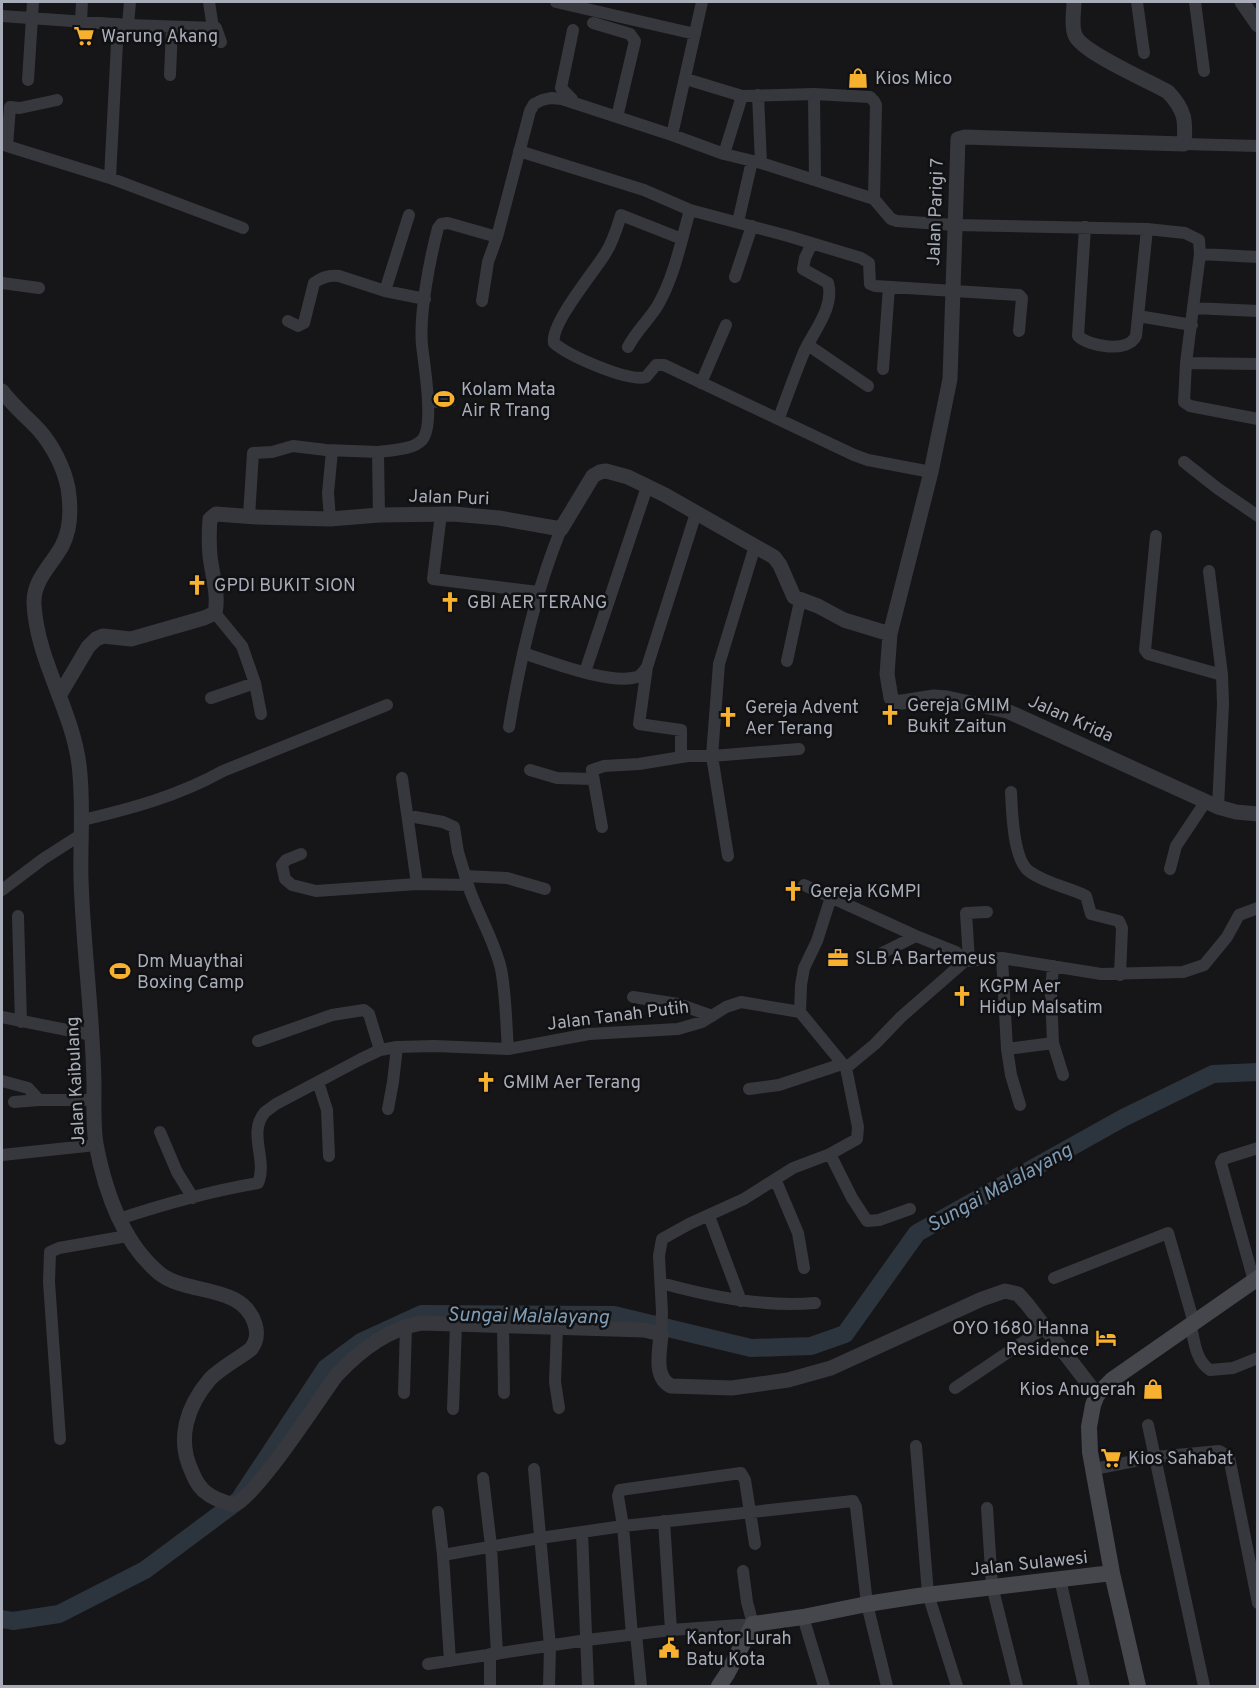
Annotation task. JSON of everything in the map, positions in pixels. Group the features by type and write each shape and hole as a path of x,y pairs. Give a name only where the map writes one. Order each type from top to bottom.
{"main road":[{"path":"1097,1395 1113,1379 1256,1279"},
{"name":"Jalan Sulawesi","path":"753,1624 928,1594 1113,1573 1090,1452 1089,1427 1097,1395"},
{"path":"1113,1573 1138,1686"},
{"path":"718,1686 728,1674 753,1624"}],"street":[{"path":"28,80 33,2"},
{"path":"81,21 82,2"},
{"path":"110,178 123,24 130,2"},
{"path":"208,2 213,28"},
{"path":"564,2 695,34"},
{"path":"672,135 702,2"},
{"path":"1074,2 1073,26 1079,42 1092,52 1168,92 1177,102 1184,116 1184,144 1257,146"},
{"path":"1137,2 1144,53"},
{"path":"1195,2 1204,71"},
{"path":"1242,2 1257,25"},
{"path":"2,16 216,28 221,42"},
{"path":"593,23 630,34 634,41 616,117"},
{"path":"170,75 172,27"},
{"path":"573,30 561,88 576,102"},
{"path":"686,79 742,96 814,94 870,97 874,100 874,199"},
{"path":"814,94 815,180"},
{"path":"738,222 757,162 758,95"},
{"path":"724,154 742,96"},
{"path":"482,301 488,262 498,237 530,111 534,104 550,98 576,102 724,154 757,162 874,199 891,219 897,221 955,225 1147,229 1192,235 1198,240 1200,254 1186,363 1184,401 1186,405 1257,418"},
{"path":"57,99 27,106 6,106 4,145 110,178 243,228"},
{"name":"Jalan Parigi 7","path":"890,634 931,472 950,379 957,144 960,138 1184,144"},
{"path":"519,151 644,190 690,210 861,258 868,263 871,285 1020,295 1019,331"},
{"path":"628,347 662,297 690,210"},
{"path":"385,291 409,215"},
{"path":"682,239 621,215 611,245 578,292 552,340 557,346 601,368 644,379 654,366 661,364 861,457 931,472"},
{"path":"249,516 253,453 272,452 292,446 332,451 378,452 420,443 424,438 428,392 422,342 425,299 434,242 441,224 448,223 498,237"},
{"path":"735,277 752,226"},
{"path":"1085,227 1078,336 1095,345 1127,345 1133,342 1136,336 1147,229"},
{"path":"778,418 808,345 824,313 829,292 828,283 803,269 812,243"},
{"path":"1200,254 1257,257"},
{"path":"288,321 298,326 304,323 314,283 323,277 339,276 385,291 425,299"},
{"path":"2,283 39,288"},
{"path":"883,369 889,287"},
{"path":"1193,308 1257,311"},
{"path":"1138,316 1192,325"},
{"path":"701,382 726,325"},
{"path":"808,345 868,386"},
{"path":"1186,363 1257,364"},
{"name":"Jalan Kaibulang","path":"2,392 41,432 63,470 68,490 70,511 68,529 61,547 35,588 34,596 42,653 59,696 80,765 81,879 92,1035 96,1145 113,1206 127,1236 146,1262 163,1276 186,1285 225,1295 248,1308 257,1329 256,1343 212,1378 193,1405 184,1427 183,1444 187,1461 199,1486 208,1495 233,1505 238,1503 261,1480 336,1376 349,1362 381,1338 406,1326"},
{"path":"330,519 328,493 332,451"},
{"path":"378,452 379,515"},
{"path":"1184,462 1217,489 1257,516"},
{"path":"509,727 515,686 538,592 561,529 592,476 600,472 615,472 647,487 774,557 794,597 800,601 818,606 844,620 890,634"},
{"path":"585,672 647,487"},
{"path":"681,758 681,730 639,724 647,667 696,513"},
{"name":"Jalan Puri","path":"214,612 216,598 210,554 210,519 216,514 330,519 441,514 499,518 561,529"},
{"path":"441,514 434,579 538,592"},
{"path":"1156,536 1144,650 1148,654 1222,675"},
{"path":"728,856 712,756 719,664 755,546"},
{"path":"1170,869 1176,846 1212,804 1223,704 1222,675 1209,571"},
{"path":"787,661 800,601"},
{"path":"59,696 88,647 96,639 103,636 131,639 203,618 214,612 242,646 255,683 261,714"},
{"name":"Jalan Krida","path":"890,634 887,674 889,693 893,700 902,702 934,697 947,698 1007,711 1212,804 1236,812 1257,814"},
{"path":"523,654 602,677 637,676 647,667"},
{"path":"211,698 255,683"},
{"path":"2,890 82,827 173,796 223,771 387,705"},
{"path":"602,827 592,770 597,767 800,749"},
{"path":"530,770 557,778 593,779"},
{"path":"402,778 417,884"},
{"path":"1011,792 1021,864 1038,877 1086,896 1091,914 1119,921 1122,928 1120,975"},
{"path":"415,818 443,822 454,827 466,881 486,924 501,969 508,1049"},
{"path":"458,852 465,822"},
{"path":"301,854 286,860 282,865 285,879 292,885 316,891 507,878 524,881 545,889"},
{"path":"804,885 956,952 967,960"},
{"path":"831,897 817,941 804,968 800,1012 844,1066 857,1138 830,1154 793,1168 744,1199 662,1239 659,1256 662,1312 659,1368 664,1382 671,1386 732,1388 788,1380 831,1368 982,1299 1005,1291 1018,1294 1097,1395"},
{"path":"749,1089 779,1085 844,1066 875,1044 901,1017 967,960 1002,958 1101,974 1183,972 1204,965 1227,937 1239,915 1257,908"},
{"path":"967,960 966,913 987,912"},
{"path":"18,916 21,1022"},
{"path":"882,953 916,936"},
{"path":"1002,958 1007,1049 1011,1075 1020,1105"},
{"path":"1053,966 1051,993 1053,1043 1063,1075"},
{"path":"633,997 678,1004 712,1016"},
{"name":"Jalan Tanah Putih","path":"194,1198 258,1183 261,1174 257,1136 260,1118 276,1104 380,1050 434,1046 508,1049 589,1034 678,1029 693,1025 726,1007 741,1002 800,1012"},
{"path":"258,1041 332,1015 364,1010 369,1014 380,1050"},
{"path":"2,1017 92,1035"},
{"path":"1007,1049 1053,1043"},
{"path":"388,1110 397,1047"},
{"path":"2,1081 28,1088 39,1100"},
{"path":"318,1082 327,1110 329,1156"},
{"path":"14,1102 94,1100"},
{"path":"119,1219 194,1198 177,1172 160,1132"},
{"path":"2,1155 96,1145"},
{"path":"1256,1279 1221,1168 1223,1159 1257,1148"},
{"path":"830,1154 852,1198 867,1221 879,1220 910,1209"},
{"path":"776,1180 798,1233 804,1268"},
{"path":"709,1216 741,1301"},
{"path":"1054,1278 1168,1233 1192,1324 1197,1353 1203,1365 1210,1370 1233,1368 1257,1358"},
{"path":"60,1439 49,1282 50,1252 59,1248 127,1236"},
{"path":"661,1283 741,1301 815,1303"},
{"path":"404,1393 406,1326 421,1323 661,1332"},
{"path":"453,1409 456,1324"},
{"path":"504,1326 504,1393"},
{"path":"557,1327 555,1382 559,1408"},
{"path":"955,1388 1044,1328"},
{"path":"1148,1425 1204,1686"},
{"path":"916,1446 928,1594 957,1686"},
{"path":"1094,1469 1155,1457 1219,1451 1229,1457 1252,1544 1257,1603"},
{"path":"534,1469 550,1646 549,1686"},
{"path":"640,1686 618,1496 620,1490 737,1473 744,1475 755,1544"},
{"path":"483,1478 490,1546 494,1654 490,1686"},
{"path":"443,1555 623,1526 853,1501 856,1507 867,1604 887,1686"},
{"path":"987,1508 992,1586 1017,1686"},
{"path":"438,1512 450,1662"},
{"path":"664,1521 671,1630"},
{"path":"582,1532 588,1686"},
{"path":"428,1664 634,1634 753,1624 747,1602 743,1571"},
{"path":"1060,1578 1084,1686"},
{"path":"803,1617 824,1686"}],"shaded area":[{"name":"Kolam Mata Air R Trang","path":"453,391 455,406 434,408 433,393"}],"waterway":[{"name":"Sungai Malalayang","path":"2,1619 13,1621 59,1614 145,1570 239,1500 326,1368 361,1342 422,1314 614,1315 751,1348 811,1346 845,1334 917,1233 1123,1118 1213,1074 1258,1072"}],"place":[{"name":"Warung Akang","path":"84,36"},
{"name":"Kios Mico","path":"858,78"},
{"name":"Kolam Mata Air R Trang","path":"444,399"},
{"name":"GPDI BUKIT SION","path":"197,585"},
{"name":"GBI AER TERANG","path":"450,602"},
{"name":"Gereja GMIM Bukit Zaitun","path":"890,715"},
{"name":"Gereja Advent Aer Terang","path":"728,717"},
{"name":"Gereja KGMPI","path":"793,891"},
{"name":"SLB A Bartemeus","path":"838,958"},
{"name":"Dm Muaythai Boxing Camp","path":"120,971"},
{"name":"KGPM Aer Hidup Malsatim","path":"962,996"},
{"name":"GMIM Aer Terang","path":"486,1082"},
{"name":"OYO 1680 Hanna Residence","path":"1106,1338"},
{"name":"Kios Anugerah","path":"1153,1389"},
{"name":"Kios Sahabat","path":"1111,1458"},
{"name":"Kantor Lurah Batu Kota","path":"669,1648"}]}
